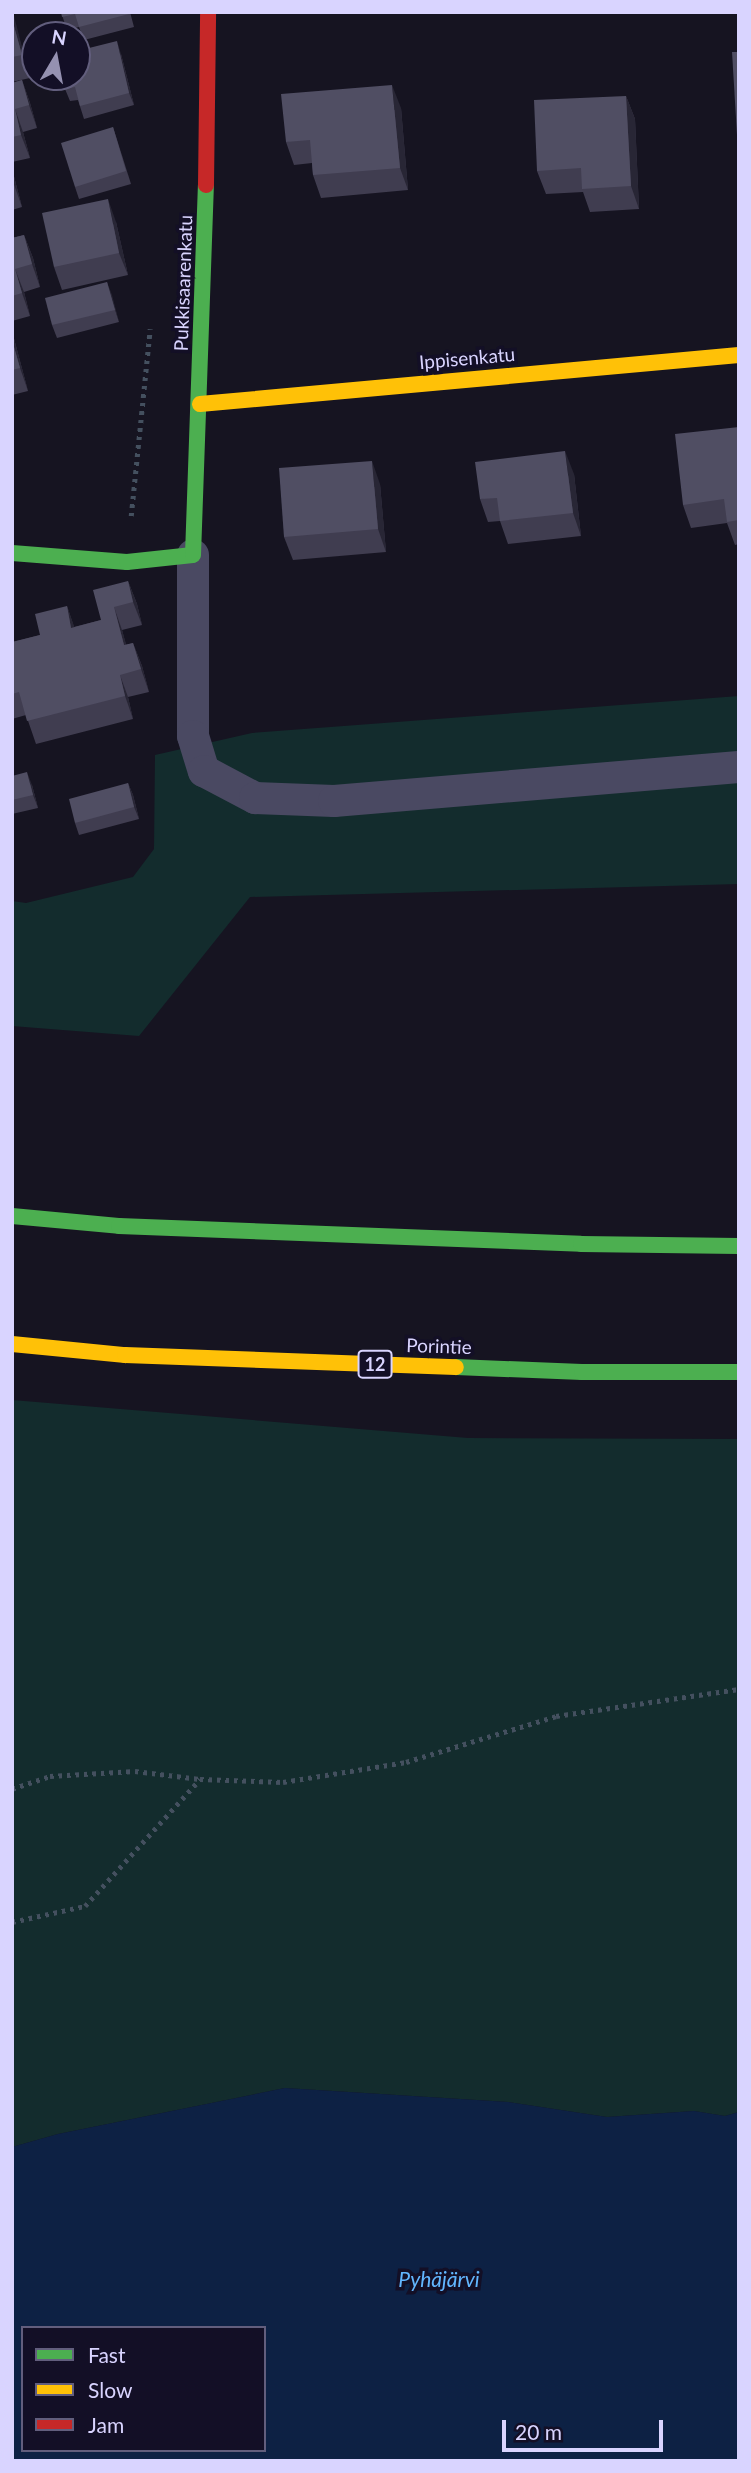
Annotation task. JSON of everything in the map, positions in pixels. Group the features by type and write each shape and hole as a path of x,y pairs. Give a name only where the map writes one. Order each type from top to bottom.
{"main road":[{"name":"Pukkisaarenkatu","path":"193,555 209,105 208,12"},
{"name":"Ippisenkatu","path":"200,404 739,355"},
{"path":"12,553 127,562 193,555"},
{"path":"12,1216 214,1230 581,1244 739,1246"},
{"name":"Porintie","path":"12,1344 125,1355 582,1372 739,1372"}],"lane":[{"path":"193,555 193,736 204,771 256,798 334,801 739,767"}],"path":[{"path":"127,562 151,317"},
{"path":"12,1789 50,1776 135,1771 200,1779 283,1782 407,1762 556,1716 739,1689"},
{"path":"12,1922 85,1906 200,1779"}],"green space":[{"path":"739,696 739,884 250,897 139,1036 12,1026 12,901 26,903 133,877 154,849 155,755 252,733"},
{"path":"12,1400 468,1438 739,1439 739,2112 725,2116 694,2111 607,2117 508,2102 285,2088 58,2134 12,2147"}],"water":[{"name":"Pyhäjärvi","path":"285,2088 508,2102 607,2117 694,2111 725,2116 739,2112 739,2461 12,2461 12,2147 58,2134"}],"building":[{"path":"61,12 129,12 91,24 91,21 77,21 75,14 62,17"},
{"path":"12,19 21,55 12,57"},
{"path":"117,41 129,93 80,106 76,91 91,91 91,48"},
{"path":"732,52 739,52 739,135 737,135"},
{"path":"21,80 21,91 25,91 29,105 15,109 21,135 12,137 12,83"},
{"path":"392,85 400,168 313,175 310,140 286,142 281,94"},
{"path":"626,96 631,186 582,189 581,168 537,171 534,100"},
{"path":"113,127 126,171 75,187 61,143"},
{"path":"108,199 119,253 54,267 42,213"},
{"path":"24,235 32,264 15,269 22,293 12,296 12,238"},
{"path":"107,282 115,310 52,325 45,298"},
{"path":"12,340 20,368 12,370"},
{"path":"739,427 739,520 727,522 724,499 683,505 675,434"},
{"path":"565,451 573,513 500,521 497,498 480,499 475,462"},
{"path":"372,461 378,529 284,537 279,468"},
{"path":"128,581 133,602 114,607 124,645 133,643 141,669 120,675 125,696 27,721 19,692 12,694 12,642 40,635 35,614 67,606 71,628 101,620 93,590"},
{"path":"27,772 33,795 12,800 12,776"},
{"path":"128,783 134,807 75,823 69,799"}],"traffic: fast":[{"path":"12,553 127,562 193,555 206,185"},
{"path":"12,1216 119,1226 581,1244 739,1246"},
{"path":"456,1367 582,1372 739,1372"}],"traffic: slow":[{"path":"200,404 739,355"},
{"path":"12,1344 125,1355 456,1367"}],"traffic: jam":[{"path":"206,185 208,12"}]}
